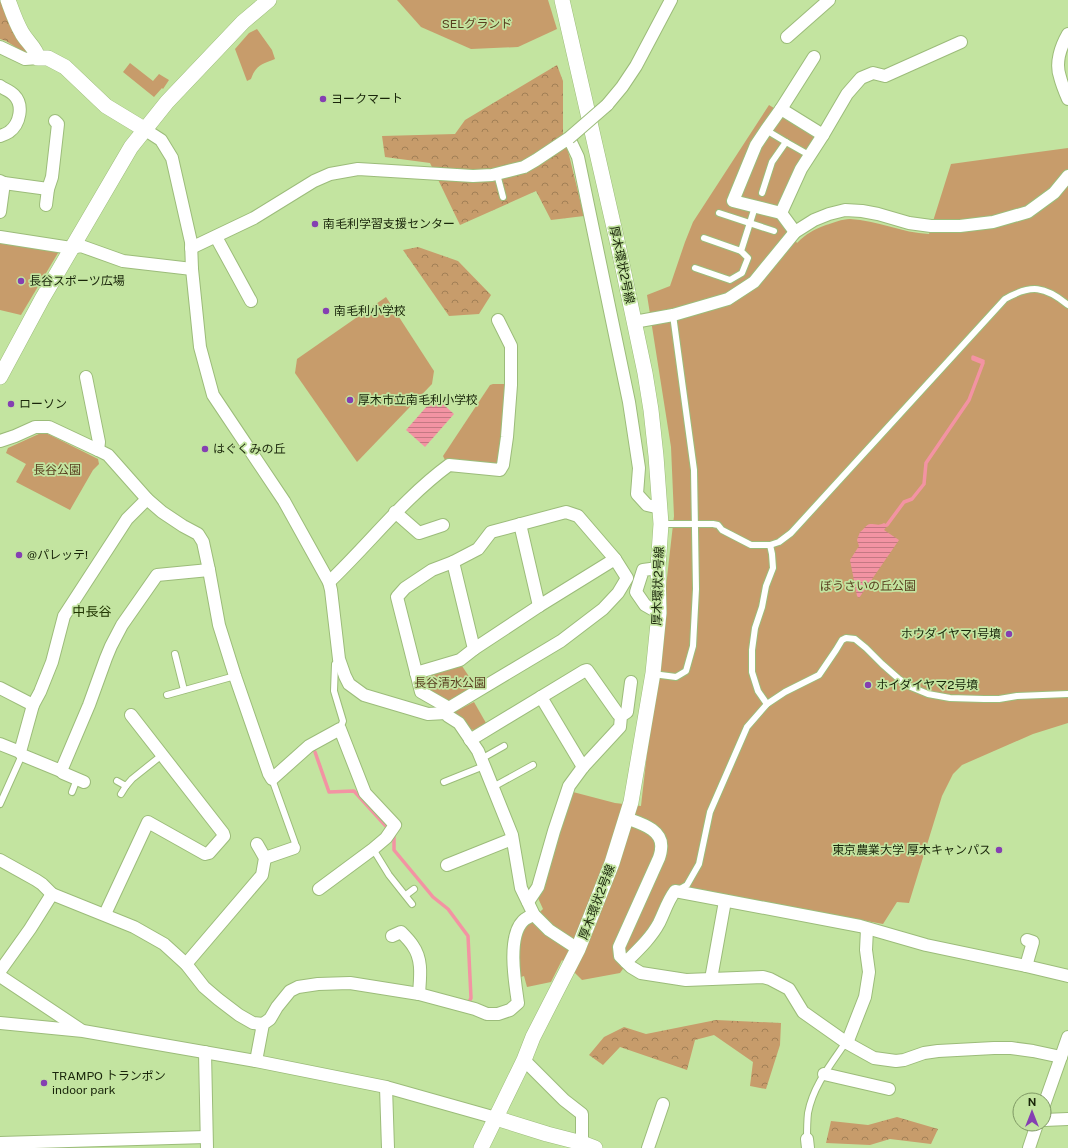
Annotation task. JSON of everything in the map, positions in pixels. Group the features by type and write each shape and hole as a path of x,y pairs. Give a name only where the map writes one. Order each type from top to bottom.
{"street":[{"path":"8,0 12,13 23,35 37,52 38,58"},
{"path":"0,376 71,248 131,147 166,102 243,22 269,0"},
{"name":"厚木環状2号線","path":"481,1148 524,1060 533,1037 578,949 612,864 631,802 653,674 659,613 658,568 661,524 651,410 645,373 618,245 562,0"},
{"path":"191,248 254,218 314,181 330,174 358,169 473,176 492,175 524,167 569,138 607,105 622,87 636,66 671,0"},
{"path":"787,37 829,0"},
{"path":"1068,34 1063,43 1058,68 1059,76 1068,99"},
{"path":"781,213 809,155 823,135 847,94 861,78 873,73 885,76 961,42"},
{"path":"0,47 25,59 48,58 66,67 106,106 161,140 172,158 191,242 192,269 200,347 213,395 284,500 329,582 339,659 349,684 364,695 428,714 447,710 561,641 603,609 618,593 627,578 615,559 578,516 566,512 491,532 478,549 453,562 432,570 405,588 397,597 421,692 447,710 448,716 459,723 483,763 512,839 521,888 534,914 549,930 578,949"},
{"path":"795,232 781,213 733,201 756,145 814,57"},
{"path":"0,86 14,94 20,106 18,120 10,132 0,136"},
{"path":"781,109 823,135"},
{"path":"46,205 48,189 52,177 58,124 55,121"},
{"path":"569,138 578,157 629,402 639,468 637,494 647,505 660,508"},
{"path":"634,322 672,315 728,299 754,282 795,232 814,220 830,214 845,210 862,211 909,223 930,226 960,226 993,222 1028,212 1054,193 1068,176"},
{"path":"0,212 2,182 48,189"},
{"path":"0,237 71,248 81,246 124,261 192,269"},
{"path":"216,237 251,301"},
{"path":"329,582 395,512 449,464 500,470 503,465 507,437 511,346 498,320"},
{"path":"88,386 101,433 98,450"},
{"path":"0,441 35,427 49,427 98,450 108,455 147,499 162,512 198,534 203,542 219,625 235,676 272,779 309,746 340,729 365,793 395,825 386,838 373,849 320,888"},
{"path":"21,753 34,705 52,662 64,616 128,519 147,499"},
{"path":"395,512 419,533 443,525"},
{"path":"520,524 540,606"},
{"path":"416,673 460,660 474,649 615,559"},
{"path":"453,562 474,649"},
{"path":"658,568 643,570 636,592 645,605 659,613"},
{"path":"62,771 94,707 106,658 106,645 122,625 144,603 157,575 209,570"},
{"path":"470,740 587,670 618,714 621,716"},
{"path":"621,716 627,712 631,682"},
{"path":"0,688 34,705"},
{"path":"541,697 583,767"},
{"path":"528,902 538,887 569,786 583,767 620,727 621,716"},
{"path":"105,914 148,822 205,854 209,853 224,836 223,832 181,778 133,722"},
{"path":"0,744 80,780"},
{"path":"626,818 650,827 660,838 662,847 659,858 619,947 620,956 641,973 686,980 763,977 770,979 789,989 803,1012 846,1042 874,1058 896,1061 904,1060 924,1053 938,1051 994,1048 1033,1050 1060,1057"},
{"path":"452,859 512,839"},
{"path":"186,964 262,875 264,858 257,844"},
{"path":"264,858 294,848"},
{"path":"0,860 36,880 52,894 105,914 134,927 164,944 186,964 204,987 223,1003 239,1015 253,1022 263,1024"},
{"path":"626,962 646,941 659,923 668,900 675,891 867,929 926,945 1068,976"},
{"path":"0,971 35,913 52,894"},
{"path":"711,979 725,901"},
{"path":"256,1061 263,1024 270,1019 277,1007 290,991 298,987 318,984 350,983 419,994 475,1009 487,1014 498,1014 510,1010 518,1003 514,975 513,951 516,932 523,921 534,914"},
{"path":"846,1042 865,997 868,972 866,950 867,929"},
{"path":"392,936 401,932 414,947 420,961 419,994"},
{"path":"1026,966 1033,942"},
{"path":"0,976 83,1031"},
{"path":"0,1023 83,1031 256,1061 386,1086 586,1146 582,1114 564,1100 524,1060"},
{"path":"1048,1092 1068,1037"},
{"path":"0,1143 206,1143 205,1052"},
{"path":"824,1074 889,1089"},
{"path":"386,1086 388,1148"},
{"path":"648,1148 663,1104"},
{"path":"1052,1120 1068,1119"},
{"path":"1029,1148 1034,1132"}],"lane":[{"path":"766,130 809,155"},
{"path":"762,193 772,162 786,142"},
{"path":"497,174 503,197"},
{"path":"741,251 755,207"},
{"path":"719,213 774,231"},
{"path":"695,268 730,280 742,273 748,258 741,251 704,238"},
{"path":"661,524 713,524 718,525 722,530 751,545 770,545 779,542 791,533 1005,299 1016,292 1032,288 1049,292 1068,305"},
{"path":"653,674 676,677 686,671 693,646 696,589 694,470 672,315"},
{"path":"768,704 758,691 752,672 752,650 755,628 762,607 766,586 773,568 770,545"},
{"path":"675,891 687,885 699,864 710,812 748,727 768,704 785,692 819,675 842,640 846,638 855,639 899,679 911,687 928,694 950,698 999,699 1017,696 1068,694"},
{"path":"174,654 184,690"},
{"path":"339,659 334,664 334,691 343,721 340,729"},
{"path":"167,695 235,676"},
{"path":"444,782 483,763 504,746"},
{"path":"0,804 21,753"},
{"path":"121,794 132,778 162,755"},
{"path":"493,787 533,765"},
{"path":"272,779 295,843 296,847 294,848"},
{"path":"72,792 80,780"},
{"path":"117,781 126,786"},
{"path":"373,849 389,875 412,904"},
{"path":"406,895 414,888"},
{"path":"807,1143 808,1114 813,1096 820,1080 846,1042"}],"green space":[{"path":"0,0 7,19 27,52 25,53 0,39"},
{"name":"SELグランド","path":"397,0 548,0 557,29 518,47 471,49 421,27"},
{"path":"257,29 272,50 275,59 266,62 257,68 251,79 247,81 235,49 249,33"},
{"path":"130,63 153,81 159,74 169,80 163,89 162,88 154,97 123,72"},
{"path":"557,65 563,81 563,133 584,216 551,220 536,191 460,225 430,163 385,157 382,136 455,134 465,120"},
{"name":"ぼうさいの丘公園","path":"769,105 818,135 780,218 797,243 807,234 817,229 847,219 860,220 929,234 951,164 1068,148 1068,723 1033,734 962,765 953,774 942,796 909,903 897,902 883,924 699,890 677,889 657,921 620,973 582,980 562,960 551,982 527,987 524,976 521,977 520,971 519,949 521,935 527,924 543,909 538,898 573,792 615,803 641,806 674,516 671,447 647,295 670,286 693,222"},
{"name":"長谷スポーツ広場","path":"0,241 57,251 58,253 21,315 0,310"},
{"path":"418,247 458,261 491,295 479,314 449,316 403,250"},
{"path":"386,297 434,371 432,384 357,462 295,373 297,359"},
{"path":"506,384 505,435 496,467 445,460 443,456 490,385"},
{"name":"長谷公園","path":"41,433 48,434 98,459 99,464 93,470 70,510 16,482 26,464 6,453 8,448"},
{"name":"長谷清水公園","path":"460,663 476,687 449,702 425,689 422,677"},
{"path":"474,702 486,723 474,730 469,729 453,715 454,712"},
{"path":"716,1020 781,1023 780,1045 766,1089 750,1086 753,1062 714,1035 695,1040 687,1070 620,1047 603,1065 589,1055 604,1037 624,1027 646,1034"},
{"path":"897,1117 938,1129 931,1144 890,1139 870,1145 826,1143 831,1121 868,1125"}],"shaded area":[{"path":"435,397 454,414 425,447 406,430"},
{"path":"884,523 888,525 884,530 899,540 859,598 857,596 850,560 859,546 857,540 860,532 870,524 879,525"}],"waterway":[{"path":"887,525 904,502 912,499 924,484 926,463 969,400 983,363 973,359 973,357 983,361"},
{"path":"315,752 329,792 354,791 394,835 394,850 433,897 448,909 468,936 471,998 469,1002"}],"place":[{"name":"ヨークマート","path":"323,99"},
{"name":"南毛利学習支援センター","path":"315,224"},
{"name":"長谷スポーツ広場","path":"21,281"},
{"name":"南毛利小学校","path":"326,311"},
{"name":"厚木市立南毛利小学校","path":"350,400"},
{"name":"ローソン","path":"11,404"},
{"name":"はぐくみの丘","path":"205,449"},
{"name":"@パレッテ!","path":"19,555"},
{"name":"ホウダイヤマ1号墳","path":"1009,634"},
{"name":"ホイダイヤマ2号墳","path":"868,685"},
{"name":"東京農業大学 厚木キャンパス","path":"999,850"},
{"name":"TRAMPO トランポン indoor park","path":"44,1083"}],"district":[{"name":"中長谷","path":"92,611"}]}
